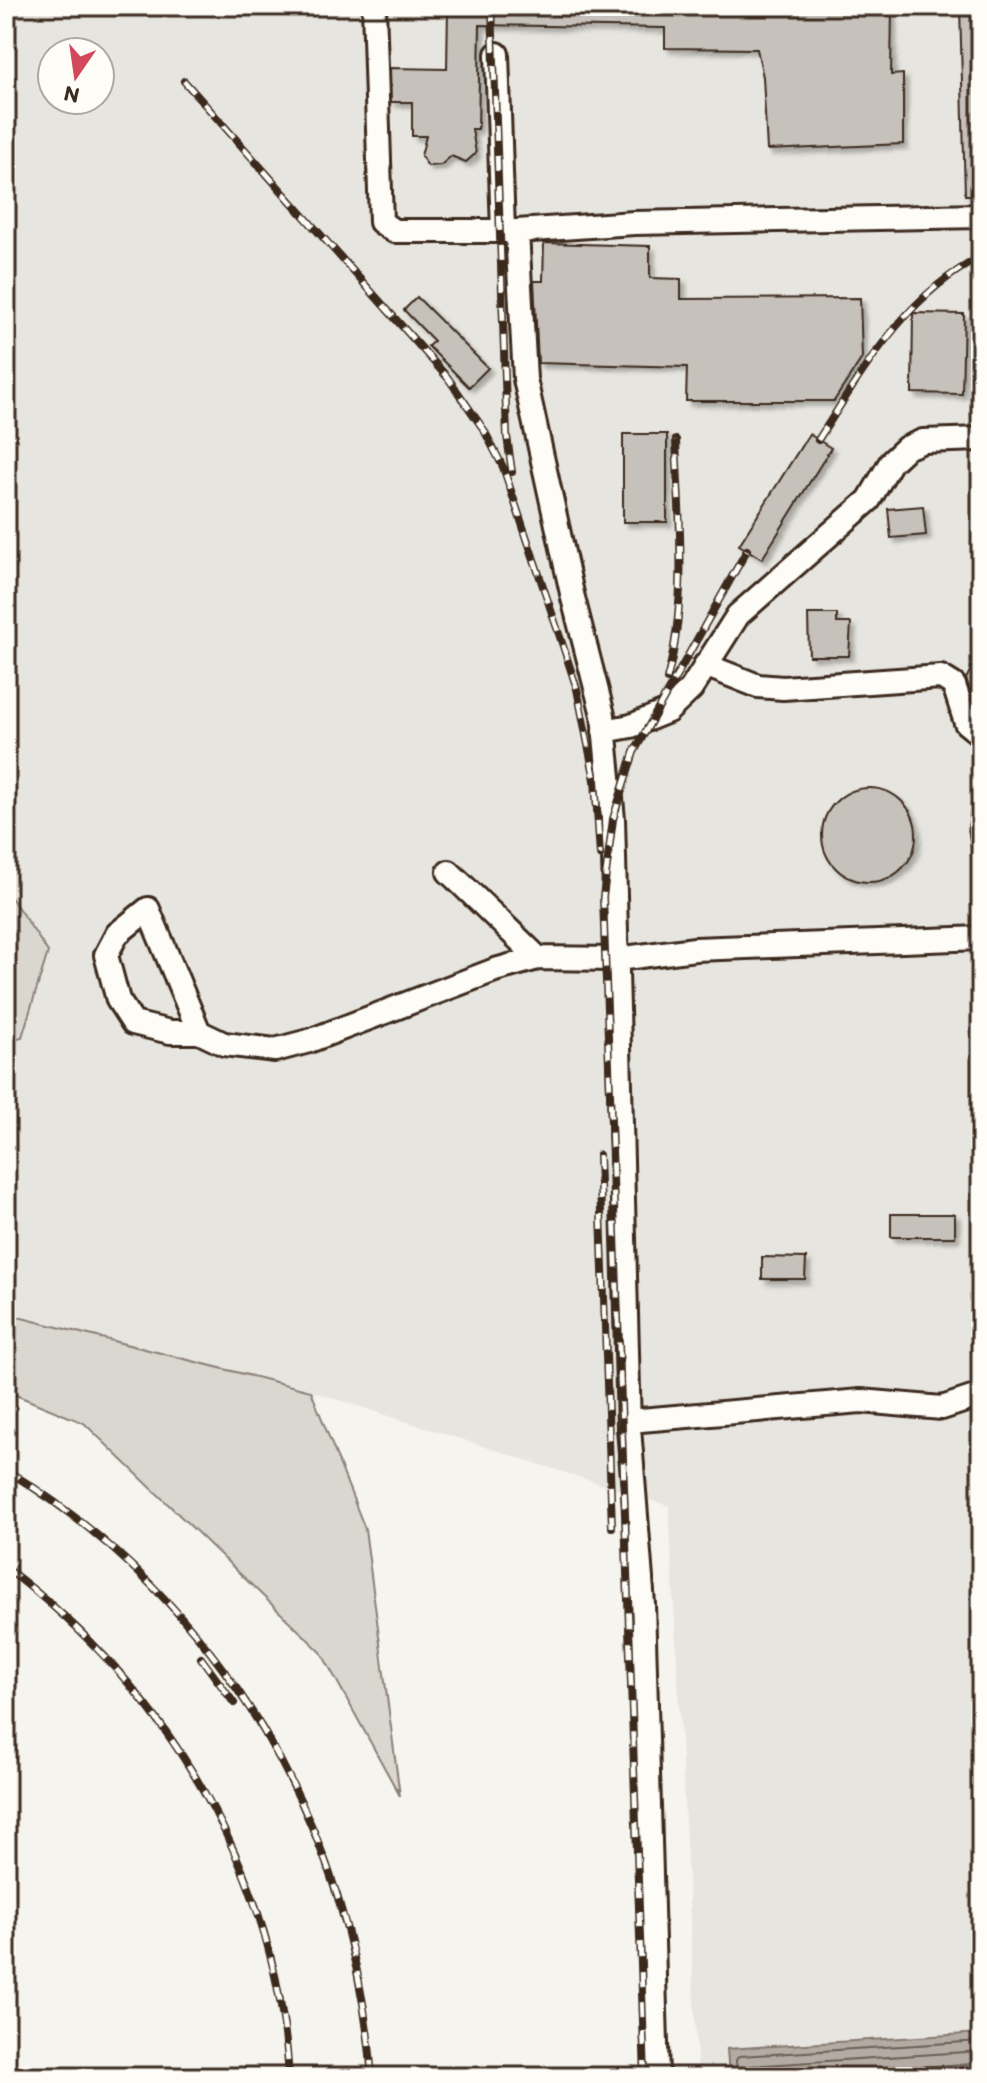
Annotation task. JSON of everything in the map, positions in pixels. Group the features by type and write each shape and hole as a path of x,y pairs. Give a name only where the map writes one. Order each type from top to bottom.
{"lane":[{"path":"374,6 381,222 394,231 510,231 634,223 981,216"},
{"path":"497,54 525,379 604,731 613,819 629,1421 643,1604 657,2077"},
{"path":"604,731 631,726 668,711 691,689 738,615 869,500 891,462 906,448 923,441 981,439"},
{"path":"705,665 758,686 783,688 941,677 954,685 966,723 981,735"},
{"path":"449,872 538,958"},
{"path":"199,1032 148,909 117,934 106,955 118,1000 133,1023 170,1032 199,1032 224,1044 275,1050 322,1036 495,970 538,958 617,959 695,949 981,938"},
{"path":"629,1421 861,1401 942,1408 981,1395"}],"shaded area":[{"path":"6,6 981,6 981,2077 698,2077 669,1506 311,1391 6,1314 6,1041 22,1037 48,953 6,890"},
{"path":"6,890 48,952 22,1037 6,1041"},
{"path":"6,1314 311,1391 365,1529 400,1796 321,1652 84,1423 6,1391"}],"water":[{"path":"981,2033 981,2077 729,2077 727,2049"}],"building":[{"path":"448,6 892,6 891,75 903,74 903,144 767,150 763,77 757,49 665,48 665,28 480,25 478,129 472,129 476,153 466,162 451,156 441,165 428,166 421,156 426,136 412,136 412,102 391,102 390,68 447,69"},
{"path":"960,6 981,6 981,195 965,195"},
{"path":"544,243 650,246 650,278 681,279 681,299 860,298 862,358 834,401 686,401 687,367 538,363 534,281 543,281"},
{"path":"417,297 488,368 469,387 428,346 434,341 404,310"},
{"path":"913,313 964,314 962,394 912,393"},
{"path":"623,434 667,434 667,522 623,522"},
{"path":"809,434 831,448 762,559 739,545"},
{"path":"923,506 926,535 891,538 888,509"},
{"path":"808,614 837,614 837,623 851,623 849,656 809,656"},
{"path":"981,649 981,717 966,679"},
{"path":"869,788 887,791 902,802 913,817 916,835 913,853 902,868 887,879 869,882 851,879 836,868 825,853 822,835 825,817 836,802 851,791"},
{"path":"974,792 981,793 981,864 974,864 968,828"},
{"path":"891,1214 955,1214 955,1237 891,1237"},
{"path":"762,1257 806,1258 805,1279 762,1279"}],"railway":[{"path":"492,6 507,436 512,472"},
{"path":"184,81 448,378 484,430 503,467 577,689 595,780 600,855"},
{"path":"818,440 869,362 908,313 954,273 981,257"},
{"path":"667,679 674,650 680,590 676,440"},
{"path":"645,2077 603,897 613,819 634,752 747,550"},
{"path":"599,1155 612,1527"},
{"path":"6,1470 83,1523 151,1585 211,1654 262,1729 305,1810 337,1895 360,1985 372,2077"},
{"path":"6,1568 64,1616 117,1670 164,1729 204,1791 237,1858 262,1928 280,2001 289,2077"},
{"path":"201,1658 234,1703"}]}
